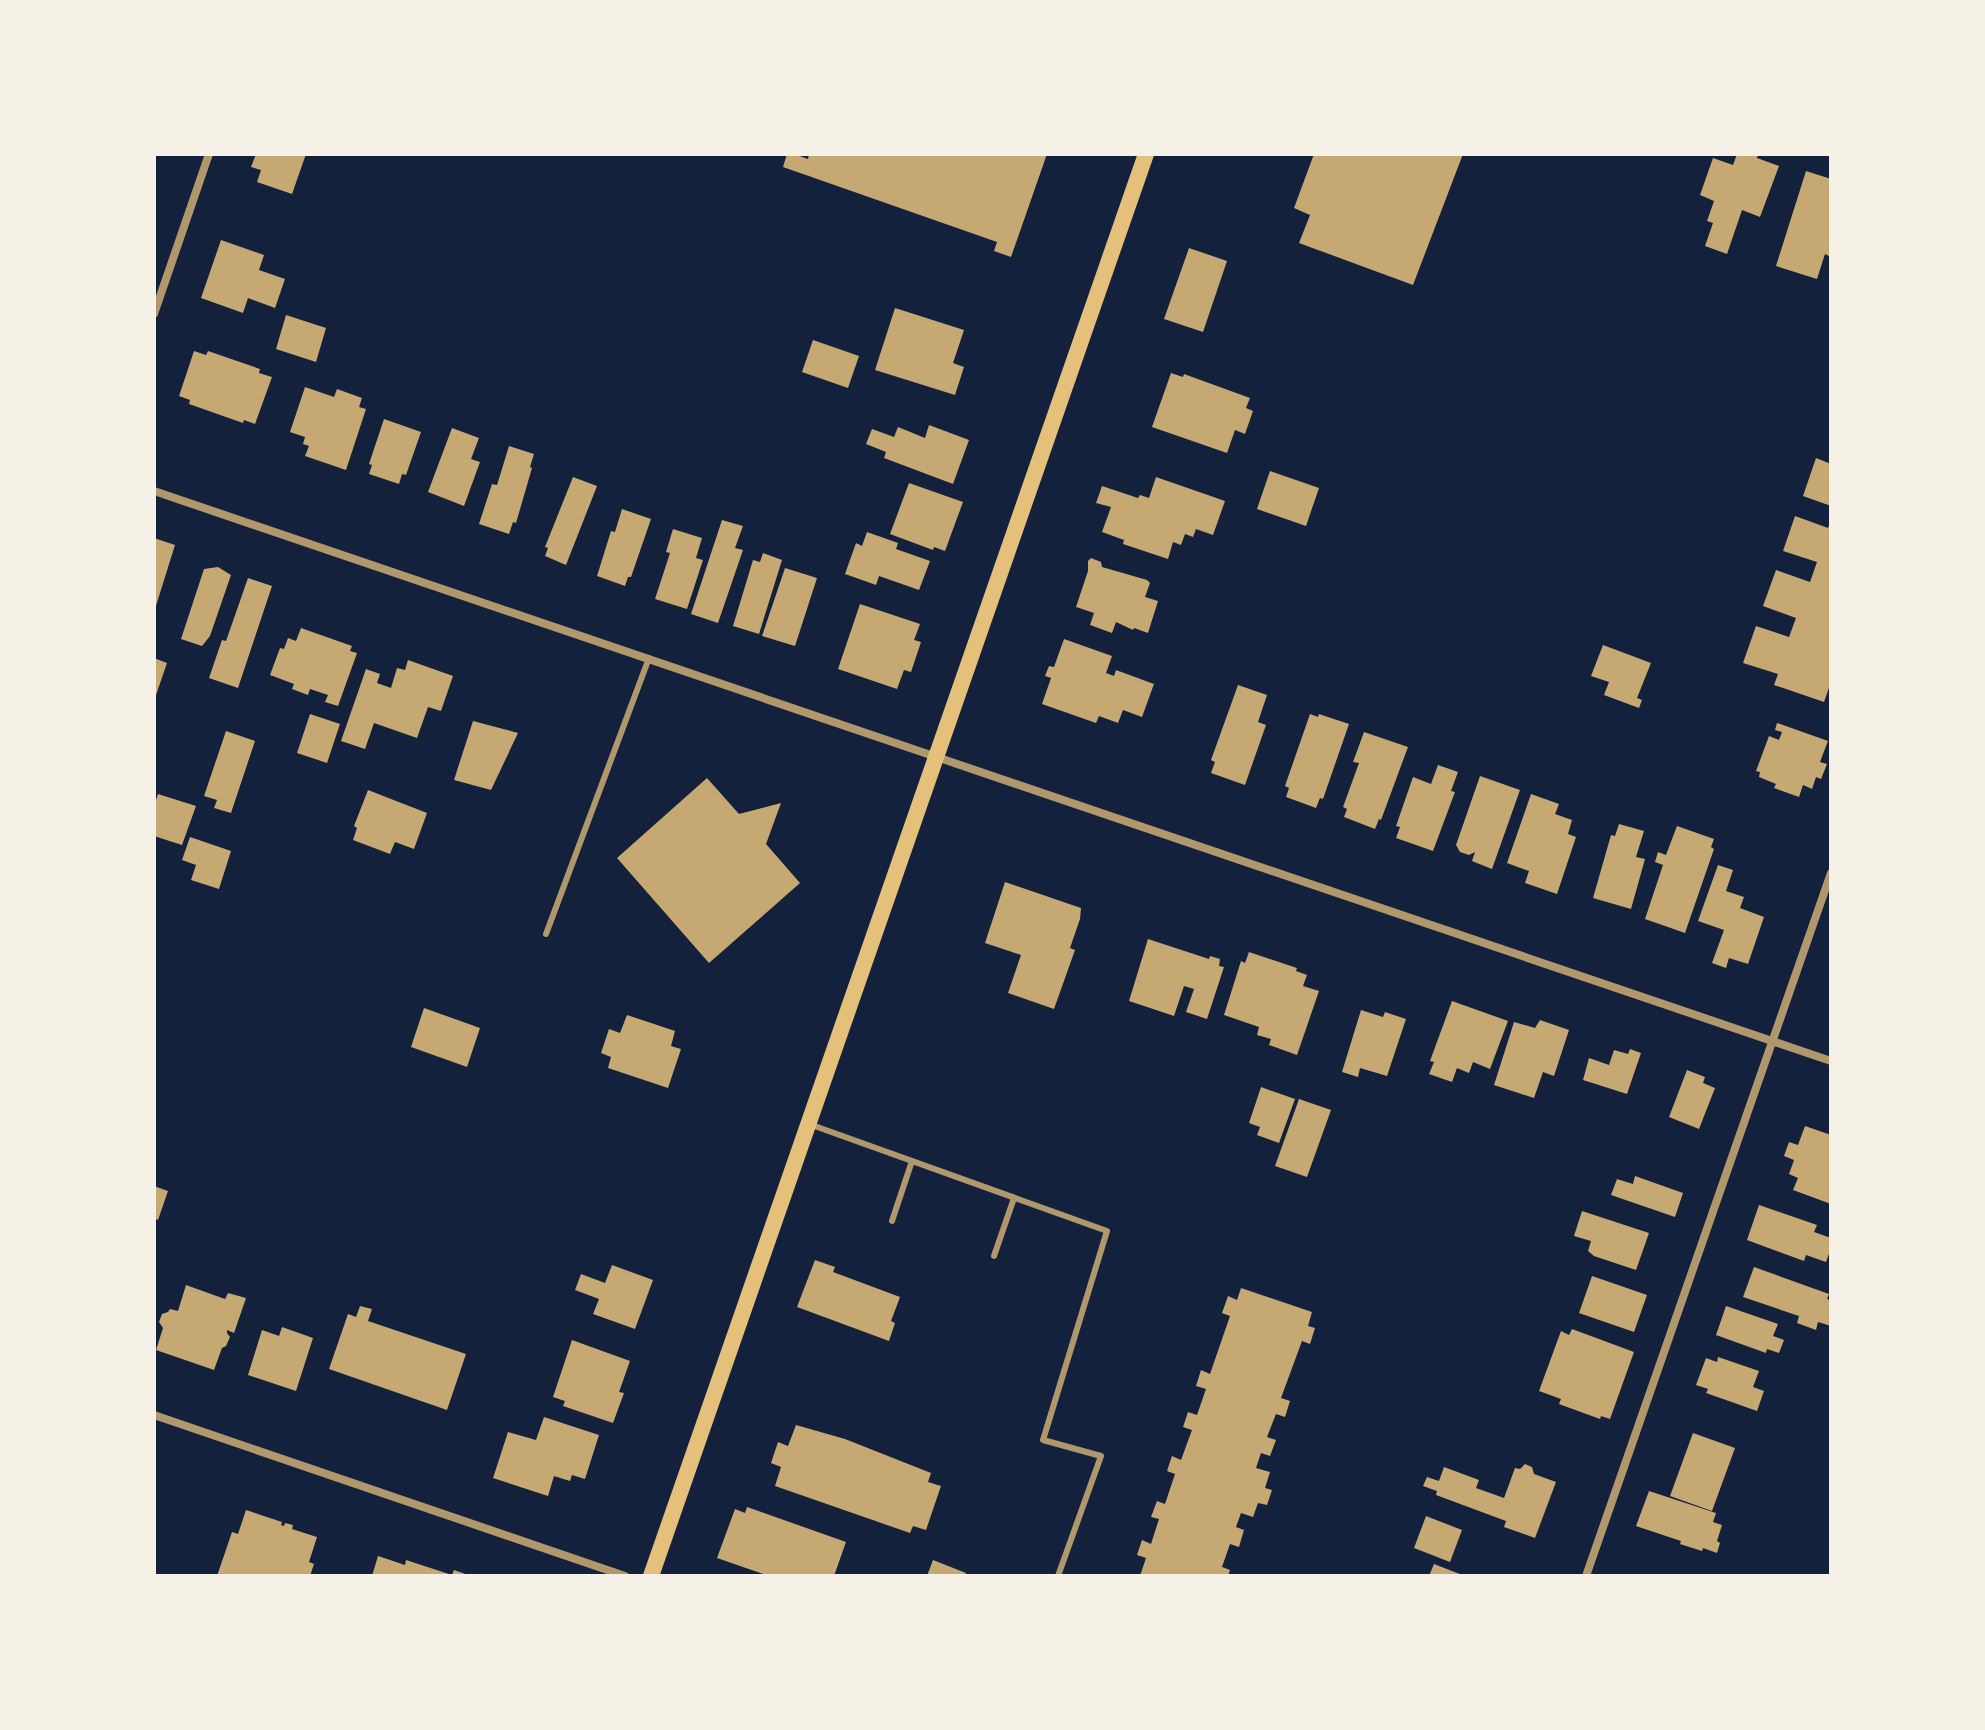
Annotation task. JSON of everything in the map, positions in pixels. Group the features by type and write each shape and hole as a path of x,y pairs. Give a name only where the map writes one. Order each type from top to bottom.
{"main road":[{"path":"651,1576 1146,154"}],"street":[{"path":"154,314 209,154"},
{"path":"154,491 1831,1061"},
{"path":"1586,1576 1831,873"},
{"path":"154,1415 625,1576"}],"lane":[{"path":"546,934 649,658"},
{"path":"809,1124 1107,1231 1043,1440 1101,1456 1058,1576"},
{"path":"892,1221 912,1161"},
{"path":"994,1256 1014,1198"}],"building":[{"path":"256,154 306,154 292,194 257,182 261,170 251,167"},
{"path":"787,154 808,159 809,154 1047,154 1011,257 994,251 997,242 783,167"},
{"path":"1314,154 1463,154 1413,285 1299,243 1310,215 1294,208"},
{"path":"1737,154 1758,154 1757,158 1779,166 1760,217 1742,210 1727,254 1705,246 1713,223 1707,221 1714,201 1700,195 1713,158 1733,165"},
{"path":"1806,171 1831,179 1831,250 1829,256 1825,254 1817,279 1776,266"},
{"path":"221,240 264,255 259,270 285,279 275,308 248,298 243,313 201,298"},
{"path":"1189,248 1227,261 1203,332 1164,319"},
{"path":"895,308 964,330 953,363 964,367 955,395 875,370"},
{"path":"286,315 326,328 316,362 276,349"},
{"path":"813,340 859,356 848,388 802,372"},
{"path":"194,351 206,355 208,351 260,369 259,373 272,377 255,424 244,420 243,423 189,404 190,400 179,396"},
{"path":"1171,373 1183,377 1184,374 1250,398 1246,408 1253,411 1245,434 1235,430 1227,453 1152,427"},
{"path":"305,387 334,397 337,389 362,398 359,407 366,409 346,470 305,456 309,446 303,444 305,437 290,432"},
{"path":"384,419 421,432 406,475 402,474 399,484 369,474 372,465 369,464"},
{"path":"929,425 969,440 953,484 884,458 886,452 866,444 872,429 894,437 898,427 925,438"},
{"path":"452,428 479,438 471,459 480,462 464,506 428,492"},
{"path":"509,446 534,454 516,523 513,522 509,534 479,524 492,484 497,485"},
{"path":"1816,458 1831,464 1831,506 1803,496"},
{"path":"1270,471 1319,488 1306,526 1257,509"},
{"path":"573,477 597,486 566,565 545,556 548,548 545,547"},
{"path":"1156,477 1225,501 1213,535 1196,529 1193,537 1185,534 1181,545 1173,542 1168,559 1123,544 1124,540 1102,532 1111,507 1096,503 1102,486 1138,498 1140,495 1149,498"},
{"path":"909,483 963,502 945,551 934,547 933,550 890,534"},
{"path":"622,509 651,519 625,586 597,576 611,531 615,532"},
{"path":"1795,516 1828,528 1831,521 1831,682 1824,702 1774,685 1778,674 1743,663 1756,626 1789,637 1796,618 1763,606 1776,570 1810,582 1817,562 1783,551"},
{"path":"722,520 743,526 735,548 743,550 718,623 691,614"},
{"path":"673,529 702,538 696,558 703,560 687,609 655,599 670,553 666,552"},
{"path":"867,532 898,543 896,549 930,561 919,590 879,576 876,585 845,574 856,543 862,546"},
{"path":"154,538 175,545 155,609 154,609"},
{"path":"763,553 782,560 759,634 733,626 753,560 760,562"},
{"path":"1091,558 1101,562 1102,567 1150,583 1145,597 1158,601 1148,633 1116,622 1112,633 1090,625 1094,613 1076,607"},
{"path":"218,567 231,575 210,636 202,646 181,639 204,569"},
{"path":"785,568 817,578 795,646 762,636"},
{"path":"248,578 272,586 238,688 209,678"},
{"path":"860,604 920,624 914,640 921,642 911,672 904,670 897,689 838,669"},
{"path":"301,628 352,646 350,651 357,653 338,706 325,702 328,695 310,689 308,695 292,689 294,684 270,675 280,648 284,649 288,638 296,641"},
{"path":"1064,639 1112,656 1106,673 1114,676 1116,670 1154,684 1142,717 1123,710 1118,723 1099,716 1096,723 1042,704 1051,678 1045,676 1049,666 1054,667"},
{"path":"1603,645 1651,663 1637,698 1642,700 1639,708 1604,695 1609,682 1591,676"},
{"path":"154,658 167,663 156,695 154,694"},
{"path":"408,660 453,676 441,711 428,707 417,738 374,723 365,749 341,741 366,669 380,674 377,683 391,688 397,668 405,670"},
{"path":"1238,685 1267,695 1258,722 1266,725 1245,785 1211,773 1215,762 1211,760"},
{"path":"310,714 340,724 327,763 297,753"},
{"path":"1310,714 1349,724 1323,799 1320,798 1316,808 1286,797 1289,788 1285,786"},
{"path":"473,721 518,733 491,790 454,780"},
{"path":"1777,723 1828,741 1820,762 1827,764 1821,779 1816,777 1812,789 1803,785 1799,797 1774,788 1776,784 1759,777 1760,772 1756,771 1769,736 1779,740 1782,732 1775,730"},
{"path":"226,731 255,741 231,813 214,808 217,800 204,796"},
{"path":"1364,732 1408,747 1375,829 1344,817 1347,809 1343,807 1359,763 1353,762"},
{"path":"1438,765 1458,772 1451,791 1455,792 1433,851 1396,838 1400,827 1396,826 1413,777 1431,784"},
{"path":"1480,776 1520,790 1492,869 1472,861 1475,852 1469,855 1460,852 1456,845"},
{"path":"707,778 739,814 781,803 766,844 800,883 709,963 617,858"},
{"path":"368,790 427,813 414,849 395,842 390,854 353,840 357,828 354,826"},
{"path":"158,794 196,806 182,845 154,836 154,806"},
{"path":"1531,794 1559,804 1555,814 1572,820 1568,834 1576,837 1557,894 1525,883 1529,871 1507,863"},
{"path":"1619,824 1644,831 1636,857 1645,859 1631,909 1593,898 1611,835 1615,836"},
{"path":"1677,826 1714,839 1711,847 1714,849 1685,933 1645,919 1663,865 1655,862 1658,852 1666,855"},
{"path":"190,837 231,851 219,889 191,880 196,865 182,860"},
{"path":"1718,865 1733,870 1726,891 1744,897 1740,908 1764,917 1748,964 1729,958 1726,968 1712,963 1724,930 1698,921"},
{"path":"1005,882 1081,908 1070,948 1075,950 1054,1009 1008,993 1021,955 985,943"},
{"path":"1148,939 1209,959 1210,956 1220,959 1219,966 1224,967 1207,1019 1186,1012 1194,989 1184,986 1174,1016 1129,1001"},
{"path":"1249,952 1297,968 1296,971 1307,975 1303,986 1319,991 1297,1055 1269,1045 1271,1039 1257,1035 1259,1027 1224,1015 1241,961 1245,963"},
{"path":"1452,1001 1508,1021 1490,1069 1473,1062 1469,1073 1457,1068 1452,1082 1429,1074 1434,1062 1430,1061"},
{"path":"424,1008 480,1028 467,1067 411,1047"},
{"path":"1361,1010 1383,1017 1385,1012 1406,1019 1387,1076 1360,1068 1358,1077 1342,1072"},
{"path":"627,1015 675,1031 671,1046 681,1049 668,1088 608,1068 611,1057 601,1053 609,1029 620,1033"},
{"path":"1540,1020 1569,1030 1554,1076 1543,1072 1534,1098 1494,1085 1514,1022 1535,1028"},
{"path":"1630,1049 1641,1053 1627,1094 1583,1080 1589,1058 1609,1065 1614,1050 1628,1054"},
{"path":"1687,1070 1705,1077 1703,1083 1715,1088 1699,1129 1669,1117"},
{"path":"1261,1087 1295,1099 1279,1143 1257,1135 1260,1127 1249,1123"},
{"path":"1299,1099 1331,1110 1307,1177 1275,1166"},
{"path":"1805,1126 1831,1135 1831,1204 1793,1190 1798,1178 1789,1174 1794,1160 1784,1156 1789,1142 1798,1145"},
{"path":"1635,1176 1683,1193 1675,1217 1611,1195 1617,1179 1633,1184"},
{"path":"154,1186 168,1191 158,1220 154,1218"},
{"path":"1759,1205 1817,1225 1814,1232 1831,1238 1826,1262 1806,1255 1804,1261 1747,1240"},
{"path":"1582,1211 1649,1233 1636,1270 1594,1256 1588,1251 1591,1241 1574,1236"},
{"path":"815,1260 835,1267 833,1272 900,1297 891,1321 895,1323 889,1341 797,1307"},
{"path":"612,1265 653,1280 635,1329 593,1314 599,1299 575,1290 581,1274 605,1283"},
{"path":"1754,1267 1829,1294 1831,1326 1818,1322 1816,1330 1797,1323 1799,1316 1743,1297"},
{"path":"1592,1276 1647,1295 1634,1332 1579,1313"},
{"path":"186,1285 225,1299 228,1293 246,1298 234,1333 227,1330 230,1337 214,1370 156,1350 163,1328 159,1322 162,1314 170,1309 178,1311"},
{"path":"1241,1288 1312,1312 1308,1326 1315,1328 1310,1344 1302,1341 1281,1398 1290,1401 1285,1417 1276,1414 1267,1437 1276,1440 1270,1456 1261,1453 1256,1468 1270,1472 1265,1488 1272,1490 1267,1505 1258,1503 1253,1517 1241,1513 1236,1527 1244,1530 1239,1547 1230,1544 1222,1567 1230,1570 1228,1576 1140,1576 1146,1558 1137,1555 1142,1540 1151,1544 1159,1519 1151,1517 1157,1501 1165,1504 1175,1474 1167,1471 1172,1456 1181,1460 1192,1430 1183,1427 1188,1412 1197,1415 1206,1389 1196,1386 1201,1370 1210,1374 1230,1316 1222,1313 1228,1296 1237,1300"},
{"path":"360,1306 372,1309 368,1321 466,1354 447,1410 329,1369 348,1314 356,1317"},
{"path":"1726,1306 1778,1324 1773,1336 1784,1340 1779,1353 1767,1349 1766,1353 1716,1335"},
{"path":"282,1327 313,1338 296,1391 248,1375 262,1330 279,1336"},
{"path":"1572,1329 1634,1352 1610,1419 1601,1416 1600,1419 1559,1404 1561,1399 1539,1391 1561,1331 1569,1335"},
{"path":"572,1340 630,1361 619,1392 624,1393 613,1423 563,1406 565,1401 553,1397"},
{"path":"1718,1357 1759,1371 1753,1387 1764,1391 1757,1411 1706,1393 1708,1389 1696,1385 1706,1358 1717,1362"},
{"path":"544,1417 599,1435 585,1479 572,1475 570,1481 554,1476 548,1496 493,1478 508,1432 536,1440"},
{"path":"796,1425 845,1439 931,1473 928,1482 941,1486 926,1530 913,1526 910,1533 775,1486 781,1467 771,1463 778,1442 788,1446"},
{"path":"1693,1433 1735,1448 1712,1511 1670,1496"},
{"path":"1525,1464 1532,1467 1534,1474 1556,1482 1535,1538 1504,1527 1506,1521 1436,1495 1437,1491 1423,1486 1427,1477 1439,1481 1444,1467 1479,1480 1476,1488 1504,1498 1515,1468 1520,1469"},
{"path":"1649,1491 1716,1513 1713,1522 1722,1525 1717,1553 1680,1544 1681,1541 1636,1526"},
{"path":"747,1507 846,1542 834,1576 769,1576 717,1558 735,1509 745,1513"},
{"path":"246,1510 282,1522 284,1526 285,1523 293,1525 292,1529 317,1537 309,1562 314,1564 310,1576 217,1576 232,1532 238,1534"},
{"path":"1426,1516 1462,1530 1450,1562 1414,1548"},
{"path":"378,1556 405,1565 406,1560 452,1575 454,1570 471,1576 372,1576"},
{"path":"933,1560 966,1573 965,1576 927,1576"},
{"path":"1434,1564 1465,1576 1429,1576"}]}
